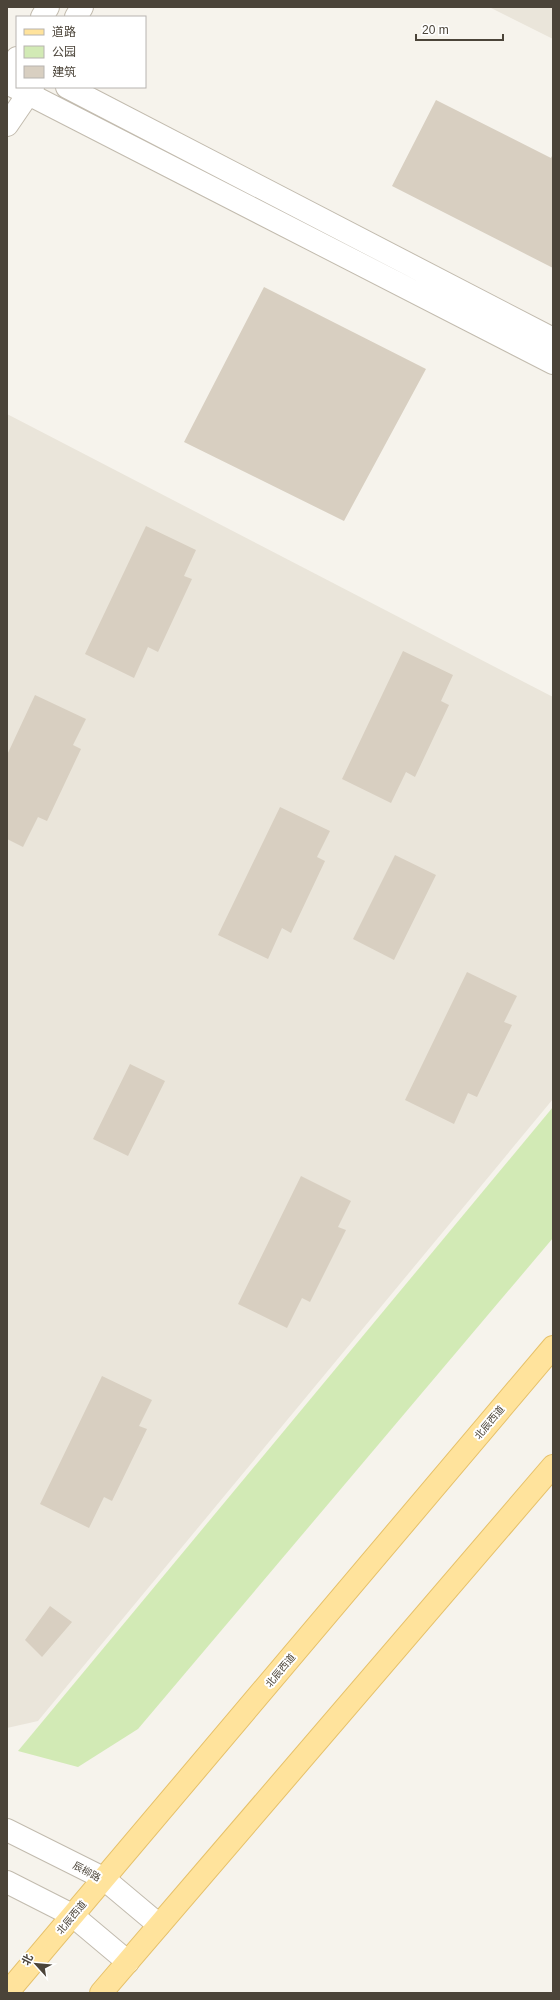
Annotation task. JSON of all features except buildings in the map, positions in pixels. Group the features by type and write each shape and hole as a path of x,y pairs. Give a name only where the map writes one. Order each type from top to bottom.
{"main road":[{"name":"北辰西道","path":"8,1993 103,1878 553,1347"},
{"path":"101,1993 553,1466"}],"street":[{"path":"43,16 48,7"},
{"path":"77,16 82,7"},
{"path":"69,88 553,339"},
{"path":"7,125 31,90 553,363"},
{"name":"辰柳路","path":"7,1830 103,1878 159,1925"},
{"path":"7,1882 72,1915 128,1962"}],"shaded area":[{"path":"489,7 553,7 553,39"},
{"path":"7,414 553,697 553,1099 38,1721 7,1728"}],"green space":[{"path":"553,1107 553,1238 138,1729 78,1767 18,1751"}]}
